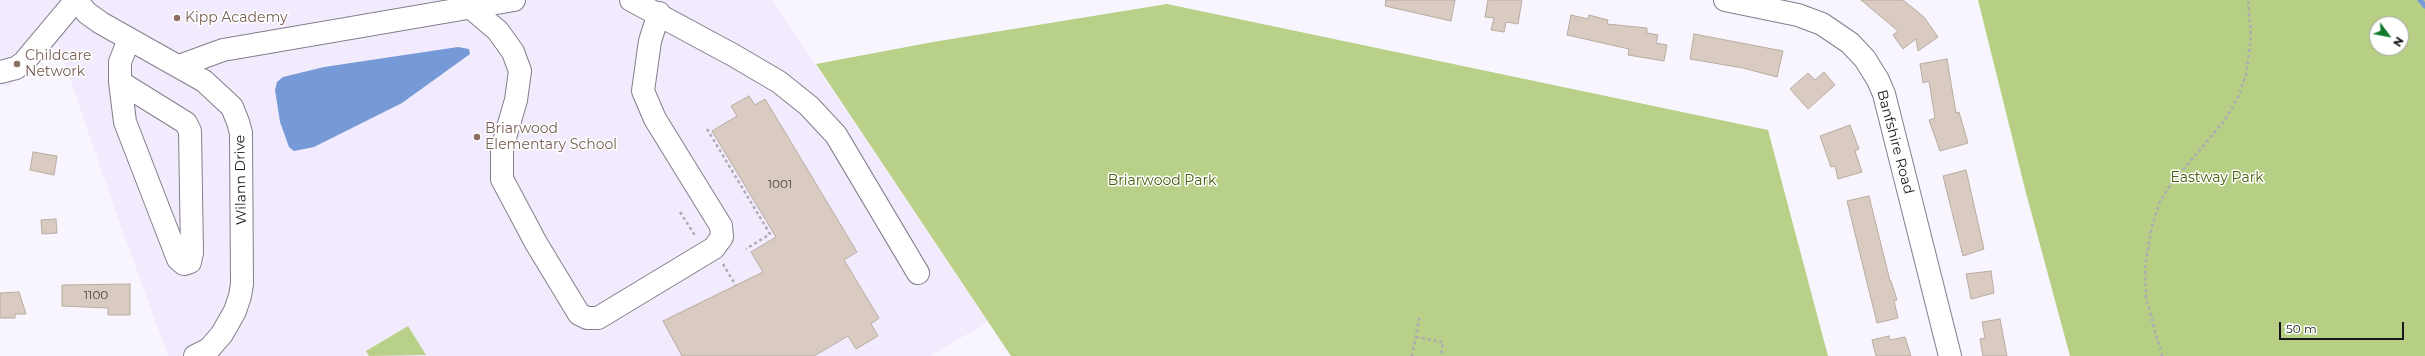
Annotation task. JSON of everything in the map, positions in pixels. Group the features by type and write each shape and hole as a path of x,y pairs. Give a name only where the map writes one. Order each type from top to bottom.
{"street":[{"path":"179,66 223,50 514,0"},
{"path":"631,0 659,13 778,82 809,106 836,135 918,273"},
{"name":"Banfshire Road","path":"1725,0 1798,15 1822,24 1850,43 1865,59 1878,80 1884,94 1950,356"},
{"path":"0,72 16,68 24,62 82,1"},
{"name":"Wilann Drive","path":"82,1 101,23 129,40 179,66 204,81 221,95 232,107 241,133 242,284 240,296 235,312 222,334 209,350 198,355"},
{"path":"470,7 498,31 513,52 520,71 516,100 502,148 502,179 536,243 579,314 587,318 598,318 714,248 722,237 721,226 655,119 643,91 650,41 659,13"},
{"path":"120,82 186,123 190,131 192,253 190,262 184,264 178,259 125,122 120,82 120,62 129,40"}],"path":[{"path":"2162,356 2146,298 2145,266 2152,226 2159,204 2170,185 2225,120 2238,97 2246,75 2251,36 2248,0"},
{"path":"707,129 770,234 746,249"},
{"path":"722,264 736,286"},
{"path":"1412,356 1420,315"},
{"path":"1416,337 1443,342 1441,356"}],"shaded area":[{"name":"Briarwood Elementary School","path":"0,0 772,0 988,322 930,356 168,356 115,210 58,44 8,87 0,84"}],"green space":[{"name":"Eastway Park","path":"1978,0 2425,0 2425,356 2070,356 2026,193"},
{"name":"Briarwood Park","path":"1167,4 1768,130 1828,356 1011,356 816,64 933,42"},
{"path":"408,326 426,355 369,356 366,351"}],"water":[{"path":"458,47 469,49 470,54 402,103 314,147 294,151 289,147 280,122 275,90 277,82 283,77 324,67"}],"building":[{"path":"1386,0 1455,0 1451,21 1385,6"},
{"path":"1488,0 1522,0 1518,24 1506,22 1504,32 1491,30 1494,18 1485,17"},
{"path":"1861,0 1903,0 1924,17 1938,37 1918,51 1916,39 1903,49 1893,35 1898,31"},
{"path":"1571,15 1588,19 1589,15 1608,20 1607,24 1647,28 1647,33 1658,35 1656,43 1667,45 1664,61 1628,55 1629,49 1567,35"},
{"path":"1694,34 1783,51 1777,77 1743,68 1690,59"},
{"path":"1947,59 1956,113 1959,112 1968,143 1940,151 1929,120 1935,118 1929,81 1923,83 1920,64"},
{"path":"1824,72 1835,85 1808,109 1790,89 1808,73 1815,80"},
{"path":"749,96 755,105 765,99 857,252 844,260 879,318 871,324 878,336 856,349 848,336 814,356 682,356 663,321 763,272 751,252 776,237 712,131 737,116 731,106"},
{"path":"1850,125 1859,149 1855,151 1862,172 1838,179 1835,166 1831,167 1820,136"},
{"path":"33,152 57,156 54,175 30,170"},
{"path":"1966,170 1984,249 1963,256 1943,176"},
{"path":"1869,196 1890,281 1897,300 1894,301 1898,318 1877,323 1847,201"},
{"path":"56,219 57,233 42,234 41,220"},
{"path":"1991,271 1994,293 1971,299 1966,274"},
{"path":"130,284 130,315 108,315 108,308 62,306 62,285"},
{"path":"19,292 26,314 15,314 15,318 0,318 0,293"},
{"path":"2000,319 2007,356 1983,356 1980,339 1985,338 1982,322"},
{"path":"1889,336 1890,340 1905,337 1911,356 1876,356 1872,340"}],"waterway":[{"path":"2420,0 2425,6"}],"place":[{"name":"Kipp Academy","path":"177,18"},
{"name":"Childcare Network","path":"17,64"},
{"name":"Briarwood Elementary School","path":"477,137"}]}
